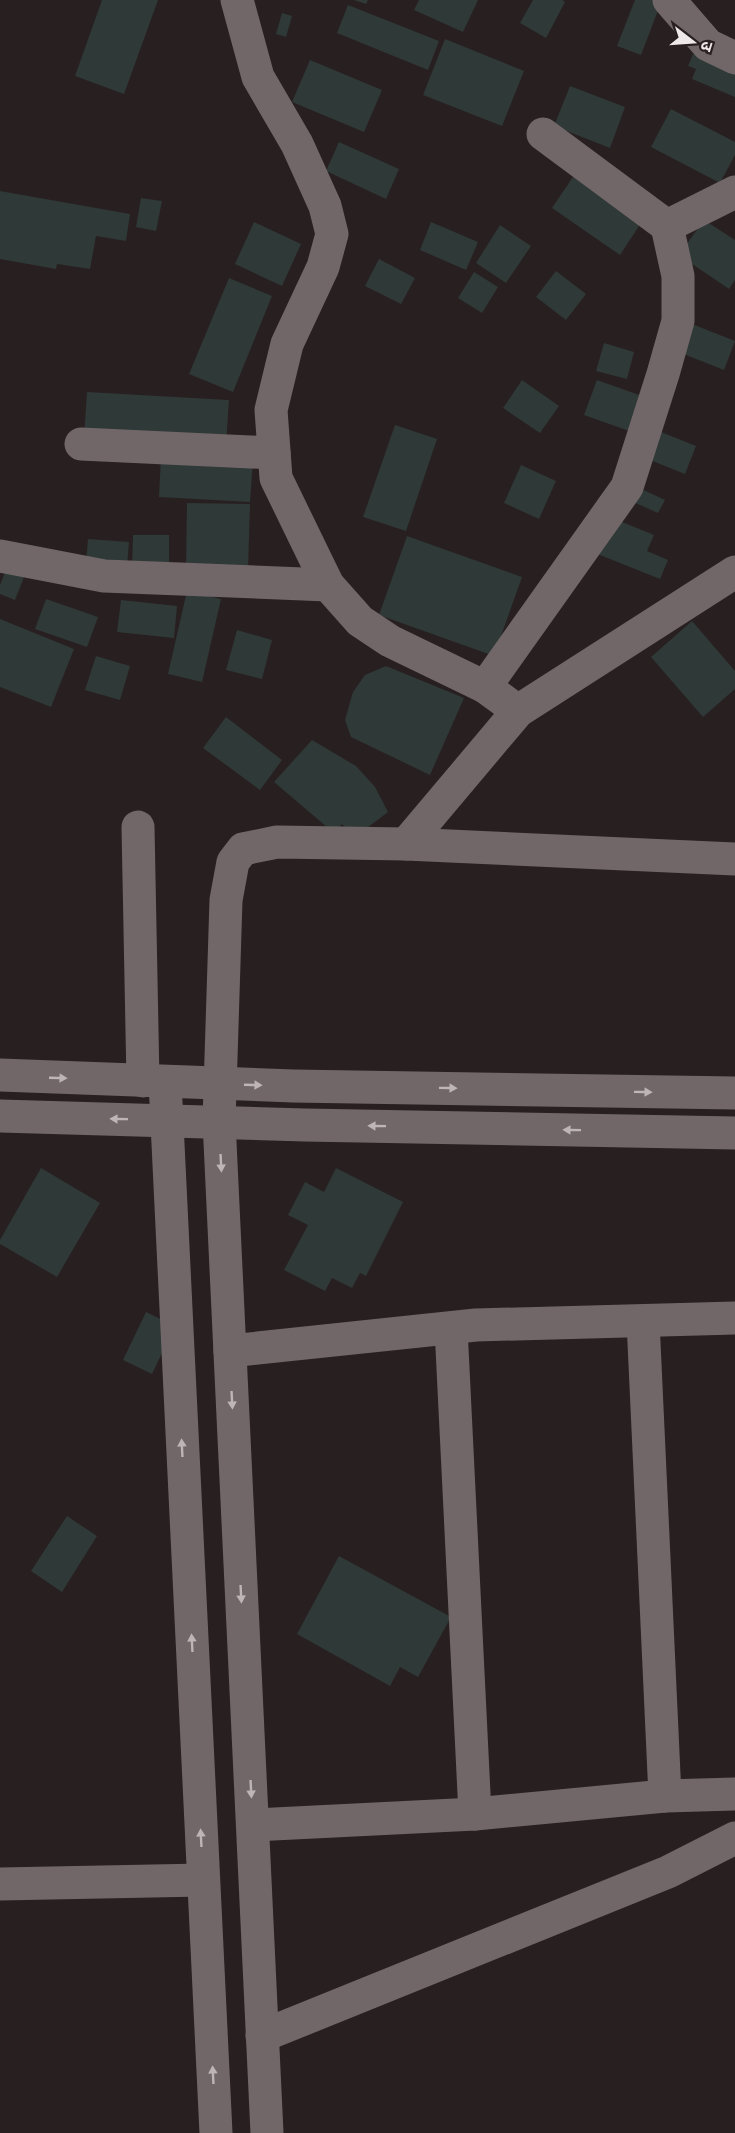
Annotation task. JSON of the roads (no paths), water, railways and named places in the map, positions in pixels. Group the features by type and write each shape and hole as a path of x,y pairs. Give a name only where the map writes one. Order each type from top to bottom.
{"street":[{"path":"237,0 258,77 297,144 325,206 332,234 323,267 287,344 271,410 276,478 328,585 360,621 390,641 486,687 518,711"},
{"path":"669,0 708,45 735,58"},
{"path":"486,687 627,487 678,321 678,276 667,226 543,134"},
{"path":"667,226 734,194"},
{"path":"81,444 274,453"},
{"path":"0,556 104,576 328,585"},
{"path":"405,844 518,711 735,572"},
{"path":"138,827 154,1081 166,1120 216,2133"},
{"path":"267,2133 219,1121 226,900 233,862 243,849 277,842 405,844 735,859"},
{"path":"0,1075 221,1084 735,1093"},
{"path":"0,1116 735,1133"},
{"path":"230,1351 477,1325 735,1318"},
{"path":"643,1321 665,1796"},
{"path":"451,1328 475,1814"},
{"path":"253,1825 475,1814 665,1796 735,1794"},
{"path":"262,2036 668,1872 735,1838"},
{"path":"0,1884 203,1880"}]}
